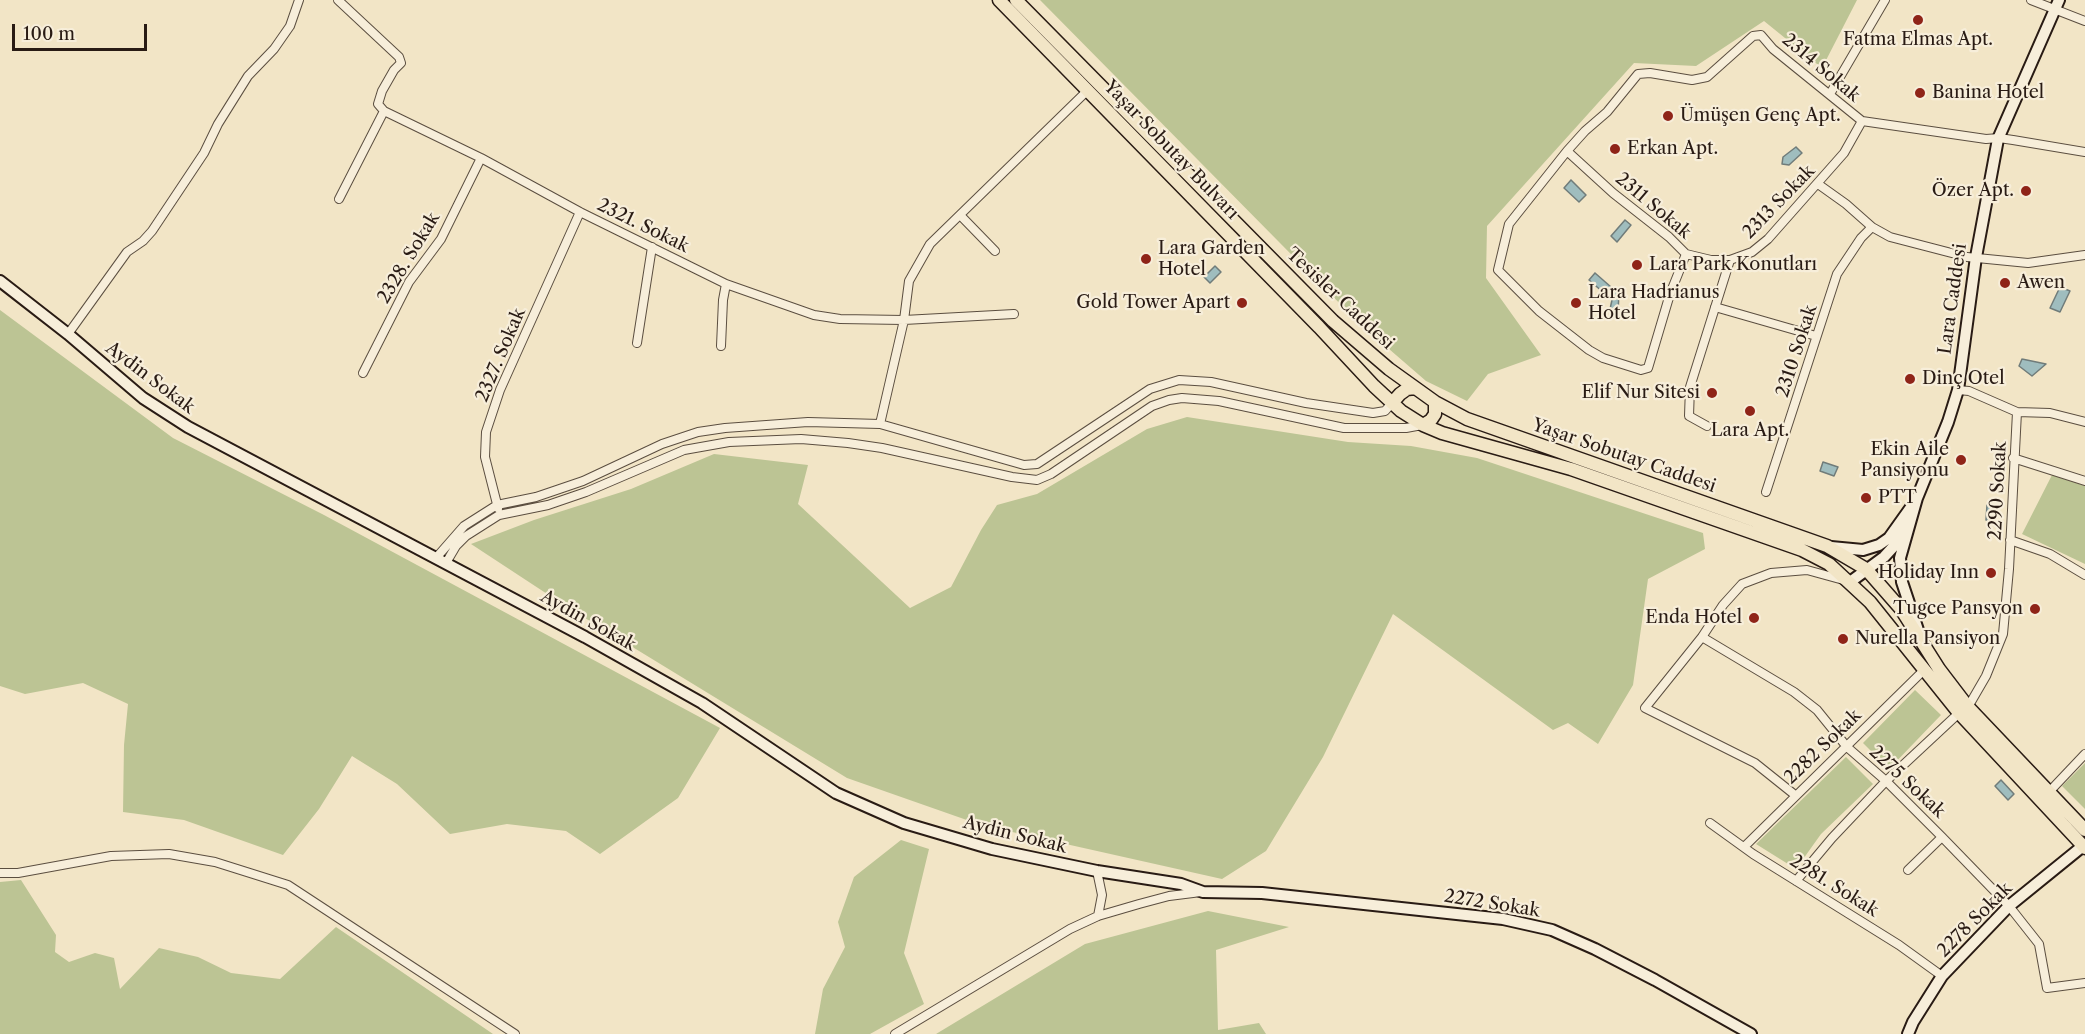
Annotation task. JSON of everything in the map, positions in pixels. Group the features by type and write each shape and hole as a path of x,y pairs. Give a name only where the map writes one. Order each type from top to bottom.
{"main road":[{"name":"Yaşar Sobutay Bulvarı","path":"999,0 1392,403 1423,425 1571,469 1802,550 1829,564 1870,602 1924,670 1963,710"},
{"name":"Tesisler Caddesi","path":"1016,0 1332,321 1415,388"},
{"name":"Yaşar Sobutay Caddesi","path":"1415,388 1467,419 1827,546 1866,569 1902,609 1922,639"},
{"path":"1392,403 1407,389 1415,388"},
{"path":"1423,425 1435,414 1435,402"},
{"name":"Lara Caddesi","path":"1922,639 1963,710 2049,792 2085,830"},
{"path":"1963,710 2084,847"}],"street":[{"path":"68,334 127,252 143,241 152,231 204,153 218,124 248,76 274,49 290,26 299,0"},
{"path":"338,0 399,57 400,63 382,91 378,104 384,111 339,199"},
{"path":"1830,93 1886,0"},
{"path":"2031,0 2044,6 2057,4 2085,21"},
{"name":"Lara Caddesi","path":"1922,639 1900,570 1900,558 1917,498 1937,451 1958,390 1976,257 1999,138 2057,4"},
{"name":"2314 Sokak","path":"1686,254 1648,368 1641,370 1603,358 1589,350 1539,311 1497,270 1509,224 1567,151 1607,112 1638,74 1650,73 1692,80 1707,77 1753,36 1761,35 1773,49 1862,121 1986,139 1999,138 2085,152"},
{"path":"880,424 904,320 909,281 930,244 1088,90"},
{"name":"2321. Sokak","path":"384,111 481,158 579,212 726,284 814,315 840,319 904,320 1014,314"},
{"name":"2313 Sokak","path":"1730,261 1752,252 1768,239 1844,153 1862,121"},
{"name":"2311 Sokak","path":"1567,151 1686,254 1711,260 1730,261"},
{"name":"2328. Sokak","path":"363,373 409,282 441,239 481,158"},
{"path":"1818,184 1872,227 1890,237 1976,257 2028,263 2085,255"},
{"name":"2327. Sokak","path":"499,515 485,457 486,432 500,390 579,212"},
{"path":"960,215 995,251"},
{"name":"2310 Sokak","path":"1766,492 1837,274 1861,238 1872,227"},
{"path":"638,343 652,248"},
{"path":"1707,426 1689,416 1690,387 1730,261"},
{"name":"Aydin Sokak","path":"0,281 68,334 143,398 188,427 585,637 702,703 836,793 904,823 992,849 1097,872 1181,884 1203,892"},
{"path":"721,346 726,284"},
{"path":"1715,307 1816,336"},
{"path":"436,558 464,526 497,505 536,497 583,481 662,444 698,432 808,422 880,424 1024,465 1037,464 1150,389 1179,380 1211,382 1306,403 1373,413 1384,411 1392,403"},
{"path":"1958,390 1969,391 2017,412 2050,413 2085,422"},
{"path":"446,563 456,546 466,536 499,515 567,499 684,450 729,442 801,440 848,443 882,448 1012,477 1037,480 1052,474 1152,406 1182,398 1219,401 1344,428 1406,428 1423,425"},
{"name":"2290 Sokak","path":"1796,881 1832,838 1886,781 1963,710 1986,676 2003,634 2017,412"},
{"path":"2013,458 2085,480"},
{"path":"1827,546 1863,550 1879,545 1889,538 1917,498"},
{"path":"1795,795 1755,763 1645,708 1702,637 1723,605 1742,584 1771,573 1807,570 1850,582 1884,557 1895,545 1917,498"},
{"path":"2010,540 2050,554 2085,575"},
{"name":"2275 Sokak","path":"1702,637 1794,692 1817,710 1847,747 1886,781 2009,906 2039,944 2047,987 2085,983"},
{"name":"2282 Sokak","path":"1744,847 1924,670"},
{"path":"2049,792 2085,754"},
{"name":"2281. Sokak","path":"1710,823 1796,881 1899,945 1942,976"},
{"path":"1908,870 1942,837"},
{"name":"2278 Sokak","path":"1908,1034 1942,976 2009,906 2084,847"},
{"path":"0,873 18,873 111,856 169,854 215,862 288,885 515,1034"},
{"path":"1097,872 1102,895 1098,916"},
{"path":"895,1034 1070,928 1098,916 1168,896 1203,892"},
{"name":"2272 Sokak","path":"1203,892 1262,893 1503,919 1552,930 1597,950 1751,1034"}],"green space":[{"path":"1040,0 1857,0 1822,68 1764,21 1696,66 1634,63 1487,226 1486,278 1541,355 1488,374 1467,401 1426,381 1359,323"},
{"path":"0,310 173,438 324,515 720,728 678,798 600,854 566,831 507,824 450,834 397,784 352,756 319,809 283,855 184,820 123,812 124,745 128,704 83,683 25,694 0,686"},
{"path":"1187,417 1348,442 1411,446 1477,458 1703,533 1705,549 1648,579 1633,685 1598,744 1568,723 1553,730 1393,614 1323,757 1266,851 1222,879 981,825 847,778 567,607 471,544 534,520 631,489 714,454 808,465 798,504 910,608 951,587 997,505 1037,494 1147,429"},
{"path":"2052,475 2085,486 2085,564 2022,534"},
{"path":"1915,690 1941,715 1889,769 1863,743"},
{"path":"1846,757 1873,784 1821,834 1796,869 1756,844"},
{"path":"2085,763 2085,809 2062,786"},
{"path":"901,840 929,849 904,953 924,1004 870,1034 815,1034 823,989 845,947 838,922 854,877"},
{"path":"21,880 56,935 55,952 69,962 95,953 114,958 120,989 159,948 198,957 231,973 280,979 336,927 493,1034 0,1034 0,882"},
{"path":"1208,911 1289,927 1216,950 1218,1030 1259,1023 1266,1034 936,1034 1085,944"}],"water":[{"path":"1796,147 1802,153 1789,165 1782,164 1783,157"},
{"path":"1571,180 1586,195 1579,202 1564,188"},
{"path":"1625,220 1631,225 1617,242 1611,236"},
{"path":"1215,266 1221,272 1210,283 1204,277"},
{"path":"1595,273 1619,294 1618,311 1612,314 1610,309 1612,300 1589,280"},
{"path":"2060,287 2070,291 2060,312 2050,308"},
{"path":"2022,359 2046,364 2032,376 2019,366"},
{"path":"1823,462 1838,467 1834,476 1820,471"},
{"path":"1987,505 1996,506 1995,521 1986,520"},
{"path":"2001,780 2014,794 2008,800 1995,786"}],"place":[{"name":"Fatma Elmas Apt.","path":"1918,20"},
{"name":"Banina Hotel","path":"1920,93"},
{"name":"Ümüşen Genç Apt.","path":"1668,116"},
{"name":"Erkan Apt.","path":"1615,149"},
{"name":"Özer Apt.","path":"2026,191"},
{"name":"Lara Garden Hotel","path":"1146,259"},
{"name":"Lara Park Konutları","path":"1637,265"},
{"name":"Awen","path":"2005,283"},
{"name":"Gold Tower Apart","path":"1242,303"},
{"name":"Lara Hadrianus Hotel","path":"1576,303"},
{"name":"Dinç Otel","path":"1910,379"},
{"name":"Elif Nur Sitesi","path":"1712,393"},
{"name":"Lara Apt.","path":"1750,411"},
{"name":"Ekin Aile Pansiyonu","path":"1961,460"},
{"name":"PTT","path":"1866,498"},
{"name":"Holiday Inn","path":"1991,573"},
{"name":"Tugce Pansyon","path":"2035,609"},
{"name":"Enda Hotel","path":"1754,618"},
{"name":"Nurella Pansiyon","path":"1843,639"}]}
